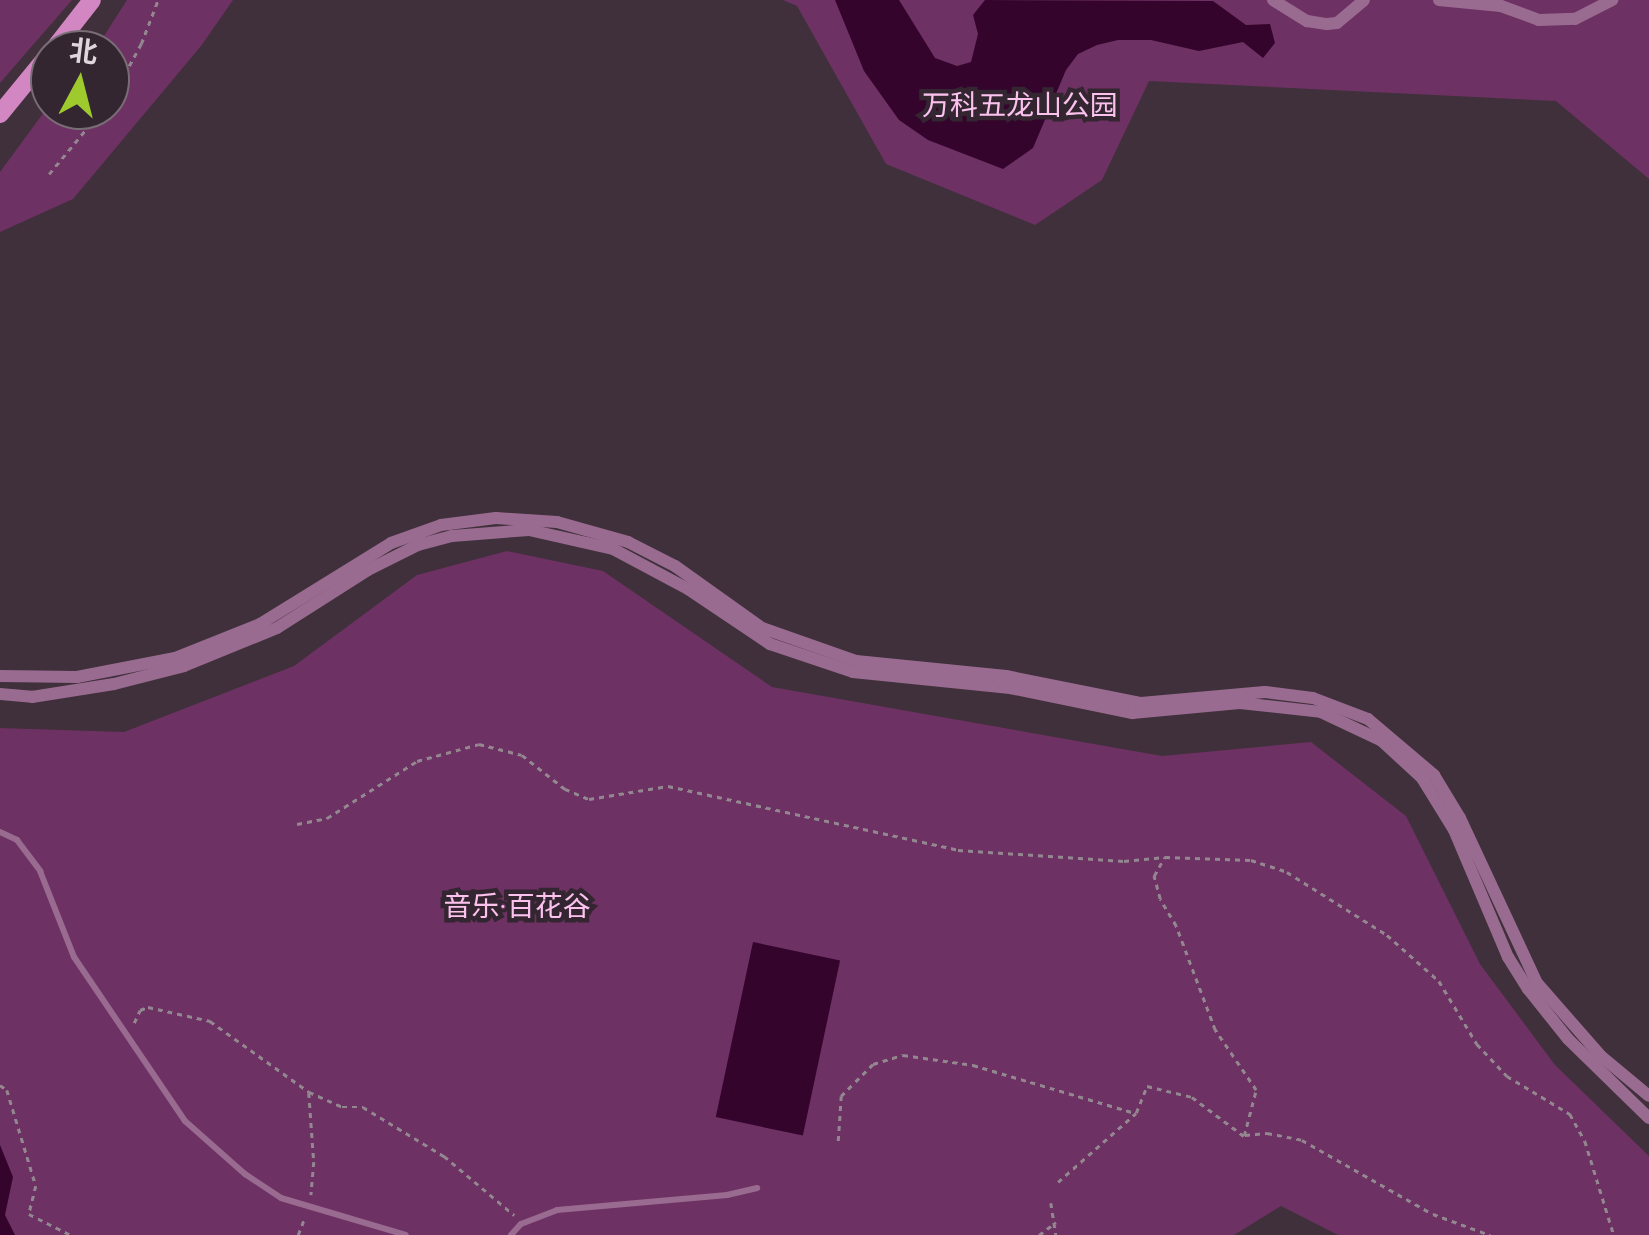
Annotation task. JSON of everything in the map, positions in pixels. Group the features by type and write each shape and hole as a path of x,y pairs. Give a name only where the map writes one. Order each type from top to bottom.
{"street":[{"path":"68,30 92,0"},
{"path":"1273,0 1307,21 1327,24 1337,23 1364,0"},
{"path":"1438,0 1501,6 1539,20 1576,18 1612,0"},
{"path":"0,114 30,78"},
{"path":"0,676 77,678 175,658 271,618 390,542 441,525 496,518 556,522 628,542 674,566 762,628 856,662 1006,676 1141,703 1264,692 1313,698 1368,719 1434,774 1460,818 1537,982 1601,1056 1649,1096"},
{"path":"0,694 32,698 184,666 277,628 368,570 418,545 452,536 529,530 613,549 688,589 770,644 854,672 1010,688 1132,713 1240,704 1321,712 1382,741 1422,778 1454,830 1508,957 1528,989 1568,1039 1649,1118"}],"lane":[{"path":"0,832 16,840 40,871 74,957 185,1120 245,1174 281,1198 406,1235"},
{"path":"511,1235 522,1224 557,1210 710,1197 757,1188"}],"path":[{"path":"130,64 158,0"},
{"path":"50,174 86,130"},
{"path":"297,824 327,818 417,761 479,744 522,755 566,789 589,798 668,786 958,850 1124,861 1165,857 1251,860 1288,872 1387,935 1439,982 1477,1044 1507,1076 1570,1114 1585,1141 1614,1235"},
{"path":"1165,857 1154,876 1160,899 1176,926 1215,1030 1256,1090 1244,1136"},
{"path":"128,1036 140,1010 148,1007 210,1021 309,1092 342,1106 363,1108 444,1156 482,1184 522,1224"},
{"path":"838,1141 841,1096 873,1064 903,1055 972,1065 1136,1113"},
{"path":"0,1084 7,1090 36,1186 29,1214 72,1235"},
{"path":"1058,1182 1136,1113 1147,1086 1192,1098 1244,1136 1267,1133 1302,1140 1433,1214 1490,1235"},
{"path":"298,1235 308,1206 314,1162 309,1092"},
{"path":"1051,1203 1056,1235"},
{"path":"1040,1235 1057,1222"}],"green space":[{"path":"0,0 72,0 46,30 30,30 30,48 0,83"},
{"path":"127,0 233,0 201,46 73,199 0,232 0,172 31,130 130,130 130,30 108,30"},
{"name":"万科五龙山公园","path":"783,0 1649,0 1649,179 1556,101 1149,81 1102,180 1035,225 886,164 797,6"},
{"name":"音乐·百花谷","path":"507,551 603,571 772,687 1162,756 1311,742 1406,816 1480,964 1555,1065 1649,1156 1649,1235 1338,1235 1281,1206 1234,1235 0,1235 0,728 124,732 294,666 417,575"}],"shaded area":[{"path":"835,0 899,0 935,58 957,66 971,62 978,34 973,15 985,0 1213,1 1246,25 1270,24 1275,43 1263,58 1243,42 1199,51 1151,40 1118,40 1097,45 1078,54 1066,70 1033,148 1003,169 928,140 899,120 864,71"},
{"path":"753,942 840,961 803,1136 716,1117"},
{"path":"0,1145 13,1177 5,1215 15,1235 0,1235"}]}
